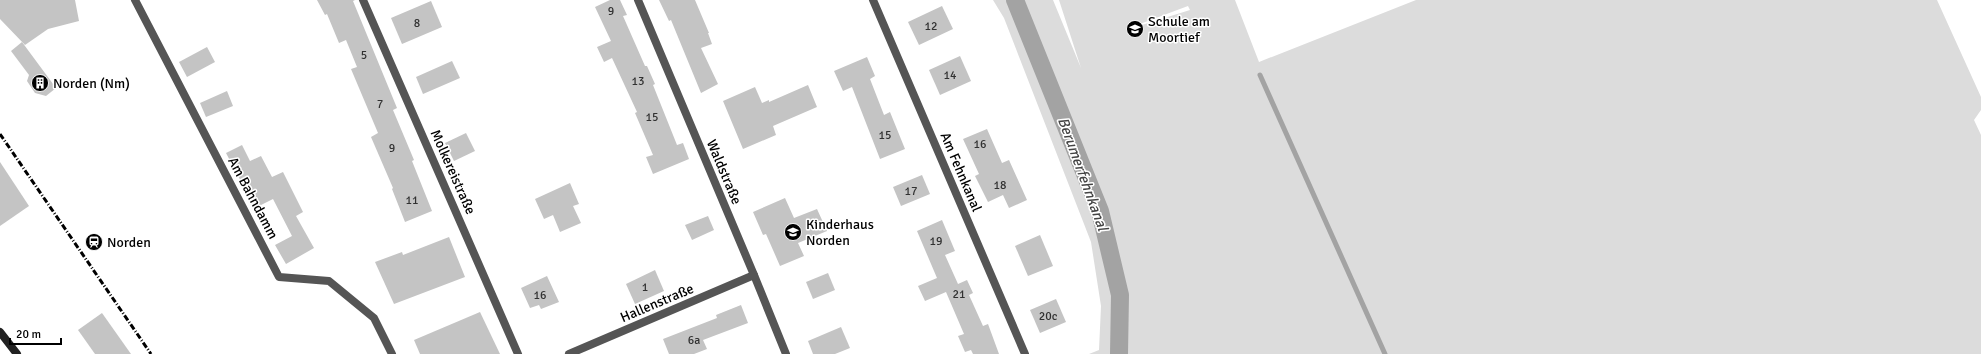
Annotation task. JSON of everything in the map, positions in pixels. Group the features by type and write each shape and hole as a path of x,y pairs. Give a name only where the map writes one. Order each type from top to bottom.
{"main road":[{"path":"0,332 17,354"}],"street":[{"name":"Am Bahndamm","path":"134,0 279,277 329,281 374,318 392,354"},
{"name":"Molkereistraße","path":"363,0 518,354"},
{"name":"Waldstraße","path":"638,0 786,354"},
{"name":"Am Fehnkanal","path":"873,0 1025,354"},
{"name":"Hallenstraße","path":"569,354 754,275"}],"shaded area":[{"path":"993,0 1053,0 1081,68 1059,0 1235,0 1259,62 1416,0 1937,0 1981,97 1981,110 1974,120 1981,135 1981,354 1089,354 1099,350 1101,306 1091,242 1004,18","holes":["1188,6 1190,10 1129,29"]}],"building":[{"path":"0,0 75,0 79,21 48,29 25,45 0,19"},
{"path":"317,0 355,0 353,1 397,108 393,110 414,160 412,161 432,211 405,222 392,189 393,188 371,137 378,133 351,69 357,67 346,40 339,43 327,14 325,15"},
{"path":"610,0 620,0 627,15 623,16 645,66 647,66 655,84 653,85 677,145 683,143 689,159 653,174 646,157 653,155 635,113 637,112 612,58 604,62 597,47 611,41 595,7"},
{"path":"659,0 695,0 712,44 701,48 718,84 701,93 671,20 669,21"},
{"path":"431,1 442,27 402,44 391,18"},
{"path":"942,6 953,29 919,45 908,22"},
{"path":"22,42 56,88 46,96 35,93 27,81 29,75 11,51"},
{"path":"207,47 215,62 187,77 179,62"},
{"path":"960,56 971,81 940,95 929,70"},
{"path":"867,57 875,76 870,79 884,115 890,112 905,149 880,159 852,87 843,91 834,71"},
{"path":"452,61 460,78 423,94 416,77"},
{"path":"808,85 817,107 773,126 776,135 743,149 723,101 755,87 762,103 769,100 769,102"},
{"path":"227,91 233,106 206,117 200,103"},
{"path":"987,129 1002,163 1009,160 1027,200 1009,208 1003,195 988,202 975,176 979,174 963,139"},
{"path":"466,133 475,151 454,161 445,143"},
{"path":"242,145 250,161 261,156 272,177 283,172 303,212 296,216 314,248 286,264 275,245 292,236 273,199 255,208 226,153"},
{"path":"0,162 29,206 0,226"},
{"path":"922,175 930,194 901,206 893,187"},
{"path":"570,183 579,204 573,206 581,223 560,232 553,215 544,219 535,199"},
{"name":"Kinderhaus Norden","path":"785,198 794,218 817,209 827,231 798,243 804,256 780,266 766,234 763,235 753,212"},
{"path":"708,216 714,230 692,240 685,225"},
{"path":"942,220 955,251 945,255 958,284 967,280 973,293 969,295 983,326 988,324 999,354 973,354 971,350 965,352 958,336 964,334 946,292 925,301 918,286 937,278 917,231"},
{"path":"1040,235 1053,266 1028,276 1015,246"},
{"path":"449,237 465,277 394,304 375,262 402,252 403,255"},
{"path":"655,270 664,291 635,304 626,284"},
{"path":"828,273 835,290 813,299 806,282"},
{"path":"547,276 559,302 541,309 539,305 530,308 521,288"},
{"path":"1056,299 1066,322 1040,333 1030,310"},
{"path":"741,305 748,323 703,340 707,349 694,354 669,354 663,339 717,318 716,315"},
{"path":"480,312 500,354 420,354 414,340"},
{"path":"102,313 131,354 95,354 78,330"},
{"path":"841,327 850,348 835,354 813,354 808,341"}],"waterway":[{"name":"Berumerfehnkanal","path":"1015,0 1100,211 1120,295 1119,354"},
{"path":"1260,75 1385,354"}],"railway":[{"path":"0,134 151,354"}],"place":[{"name":"Schule am Moortief","path":"1135,29"},
{"name":"Norden (Nm)","path":"40,83"},
{"name":"Kinderhaus Norden","path":"793,232"},
{"name":"Norden","path":"94,242"}]}
